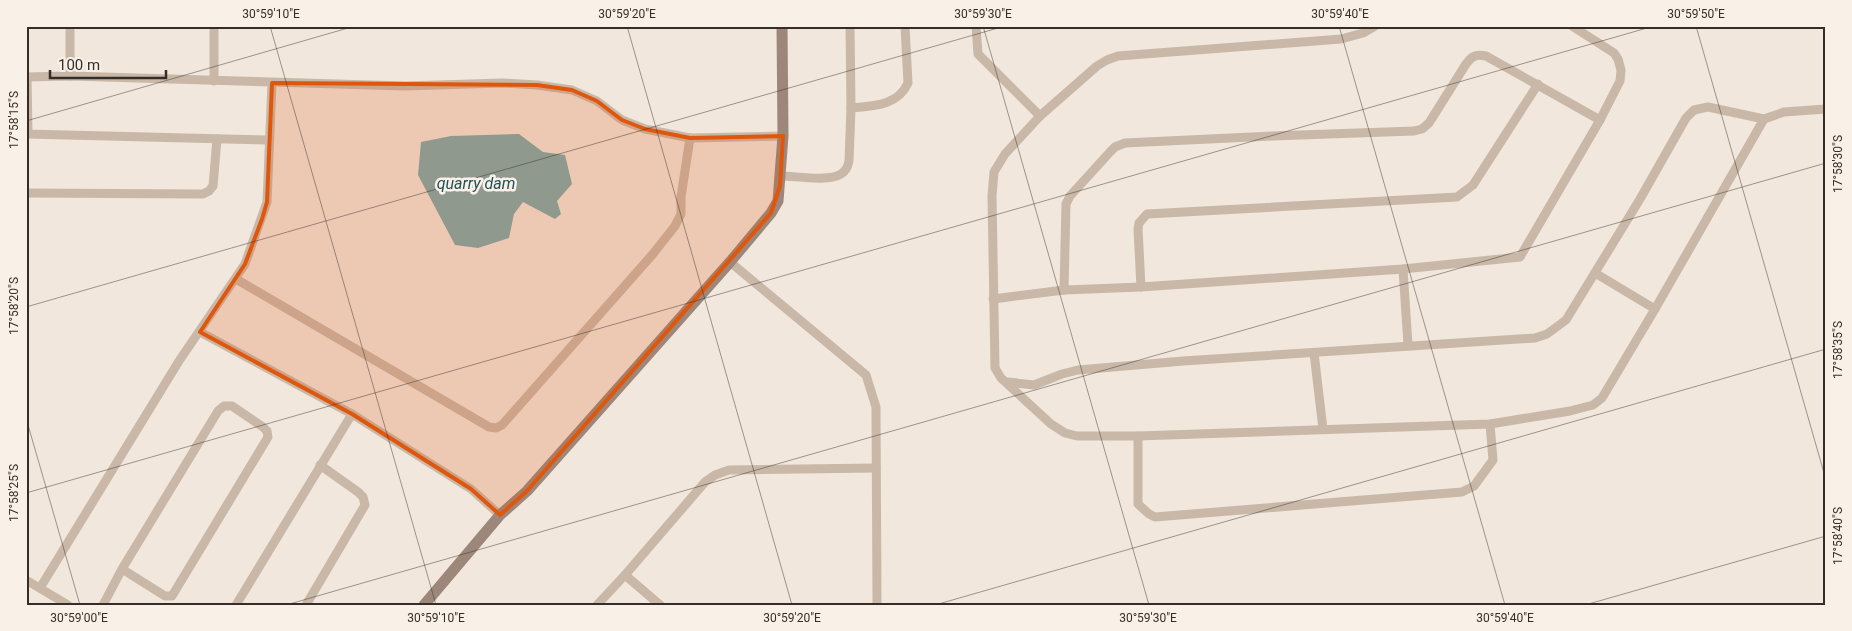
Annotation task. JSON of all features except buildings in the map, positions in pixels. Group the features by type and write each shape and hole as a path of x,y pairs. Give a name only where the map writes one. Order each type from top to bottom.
{"street":[{"path":"70,26 70,76"},
{"path":"214,26 214,81"},
{"path":"424,605 500,515 527,490 730,262 771,213 778,201 784,136 782,26"},
{"path":"781,176 833,178 847,168 849,161 851,108 850,26"},
{"path":"851,108 880,106 894,99 905,90 908,83 905,26"},
{"path":"976,26 978,54 1040,116"},
{"path":"1374,26 1364,33 1341,39 1118,56 1097,66 1040,116 1005,154 994,172 992,196 995,368 997,373 1044,419 1066,433 1078,436 1138,436 1490,424 1570,412 1593,405 1602,398 1764,119"},
{"path":"993,299 1064,290 1141,288 1403,269 1520,257 1600,120 1620,81 1621,70 1614,53 1572,26"},
{"path":"1064,290 1066,204 1070,196 1115,147 1125,143 1414,131 1422,129 1429,123 1471,57 1478,54 1486,56 1538,84 1600,120"},
{"path":"270,140 27,134 27,77 70,76 405,86 537,85 572,90 598,101 622,120 645,129 690,138 784,136"},
{"path":"40,588 174,369 245,264 266,202 272,83"},
{"path":"1141,288 1138,229 1139,223 1147,214 1457,196 1473,185 1538,84"},
{"path":"1008,382 1034,385 1078,370 1183,361 1314,354 1408,345 1535,338 1546,334 1566,320 1686,118 1694,110 1708,107 1764,119 1784,112 1826,109"},
{"path":"236,278 480,422 496,428 502,425 652,255 675,226 681,214 681,197 690,138"},
{"path":"26,193 203,194 213,186 217,139"},
{"path":"730,262 866,375 876,408 877,605"},
{"path":"1403,269 1408,345"},
{"path":"1595,274 1655,309"},
{"path":"200,332 352,414 471,489 500,515"},
{"path":"1314,354 1323,429"},
{"path":"102,605 122,569 218,411 224,406 232,406 267,431 268,437 172,596 165,596 122,569"},
{"path":"236,605 352,414"},
{"path":"1138,436 1138,504 1155,517 1462,492 1474,486 1493,460 1490,424"},
{"path":"306,605 365,505 363,497 358,492 320,466"},
{"path":"597,605 705,482 715,475 729,470 876,468"},
{"path":"625,575 660,605"},
{"path":"26,580 68,605"}],"highlighted area":[{"path":"272,83 537,85 572,90 597,101 622,120 645,129 690,138 783,136 780,186 771,213 527,491 500,515 471,489 352,414 200,332 245,264 267,202"}],"water":[{"name":"quarry dam","path":"519,134 543,152 565,155 572,184 557,201 561,214 555,219 523,202 514,214 509,238 478,248 455,245 418,175 421,142 451,136"}]}
